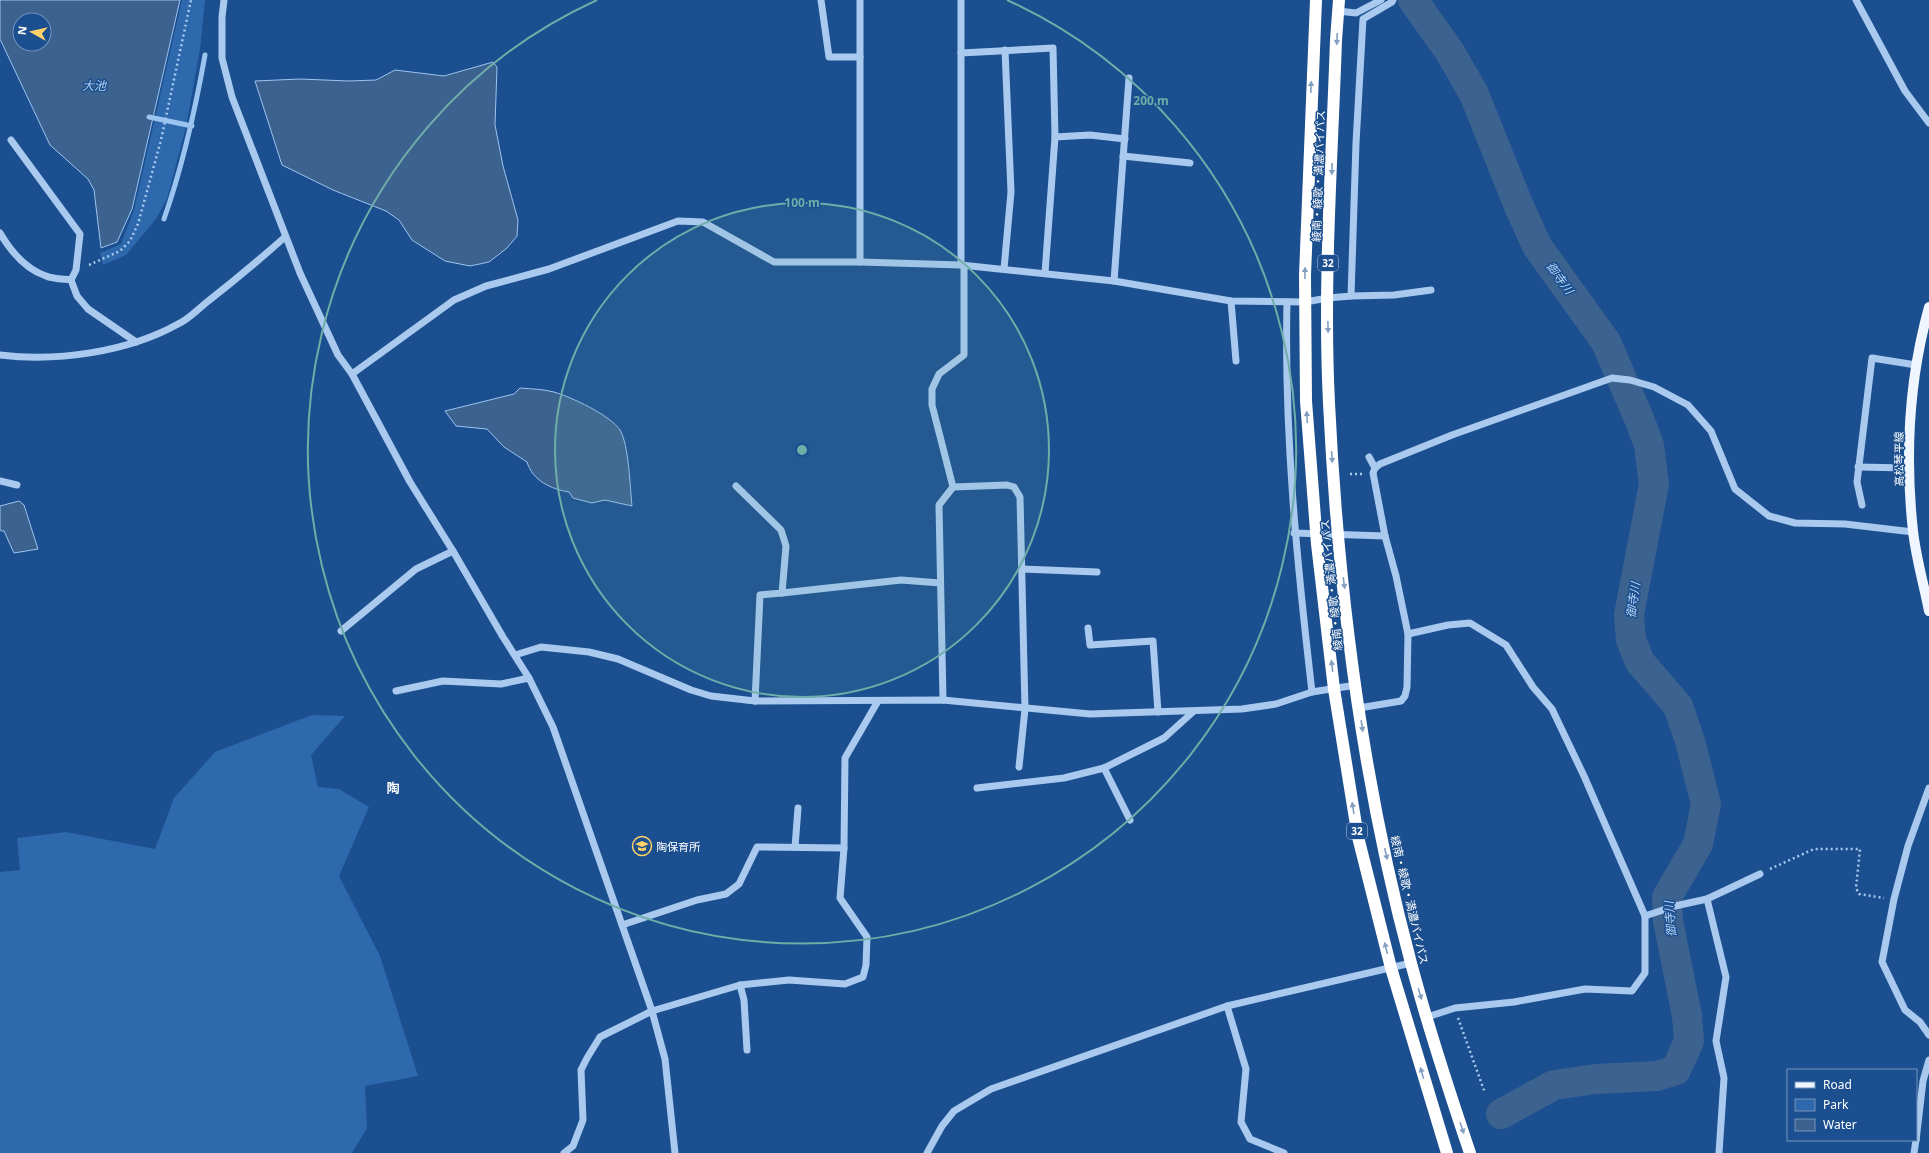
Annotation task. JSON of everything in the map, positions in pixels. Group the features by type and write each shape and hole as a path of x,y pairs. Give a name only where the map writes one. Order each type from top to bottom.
{"highway":[{"name":"綾南・綾歌・満濃バイパス","path":"1316,0 1313,48 1305,302 1306,401 1317,544 1334,689 1358,837 1391,968 1433,1111 1447,1153"},
{"name":"綾南・綾歌・満濃バイパス","path":"1339,6 1328,298 1329,401 1339,544 1359,708 1380,830 1411,963 1470,1153"}],"main road":[{"name":"高松琴平線","path":"1929,307 1916,365 1908,468 1913,532 1929,611"}],"street":[{"path":"224,0 222,17 222,58 232,97 285,237 338,355 352,374 410,482 454,551 529,678 553,727 652,1011 665,1059 675,1153"},
{"path":"821,0 829,57 860,57"},
{"path":"860,0 860,262"},
{"path":"953,487 932,405 932,390 939,374 964,355 962,266 961,0"},
{"path":"1339,6 1356,13 1381,0"},
{"path":"1351,296 1356,143 1363,20 1392,2 1392,0"},
{"path":"1856,0 1904,91 1929,123"},
{"path":"961,53 1053,48 1055,61 1055,137 1045,272"},
{"path":"1004,269 1011,192 1005,50"},
{"path":"1114,281 1129,78"},
{"path":"1055,137 1090,135 1125,139"},
{"path":"12,140 80,234 76,270 71,280"},
{"path":"1123,156 1190,163"},
{"path":"352,374 454,300 486,286 549,269 678,221 703,222 774,262 860,262 962,266 1045,272 1114,281 1231,301 1305,302 1328,298 1394,295 1431,290"},
{"path":"0,233 10,250 25,264 45,276 71,280"},
{"path":"0,355 51,357 86,354 136,342 179,324 240,276 285,237"},
{"path":"71,280 78,296 88,309 136,342"},
{"path":"1231,301 1236,361"},
{"path":"1287,302 1288,420 1294,534 1312,692"},
{"path":"1862,505 1857,482 1858,467 1872,358 1916,365"},
{"path":"1359,708 1401,701 1405,696 1407,687 1408,634 1396,576 1385,536 1373,474 1375,468 1380,464 1452,435 1612,378 1630,380 1654,387 1688,405 1711,431 1735,489 1769,516 1795,522 1845,524 1913,532"},
{"path":"1368,458 1375,468"},
{"path":"1858,467 1908,468"},
{"path":"0,481 17,485"},
{"path":"953,487 1007,485 1014,487 1020,497 1026,709 1019,767"},
{"path":"736,486 781,530 786,546 782,593"},
{"path":"943,700 939,505 953,487"},
{"path":"1294,534 1385,536"},
{"path":"341,630 416,569 454,551"},
{"path":"1022,569 1097,572"},
{"path":"755,701 760,595 901,580 940,583"},
{"path":"1408,634 1448,625 1470,623 1506,645 1534,687 1552,709 1584,776 1645,916 1645,974 1632,991 1585,989 1514,1002 1455,1008 1427,1017"},
{"path":"1088,628 1090,645 1153,641 1158,712"},
{"path":"515,655 541,647 589,652 618,659 691,690 710,696 755,701 943,700 1090,714 1242,709 1276,704 1312,692 1356,685"},
{"path":"396,691 443,681 501,684 529,678"},
{"path":"564,1153 572,1146 583,1120 581,1070 600,1037 652,1011 740,985 789,980 845,984 863,978 866,965 867,937 840,898 844,848 845,758 878,701"},
{"path":"977,788 1064,778 1104,768 1164,738 1194,710"},
{"path":"1104,768 1130,820"},
{"path":"1929,788 1908,846 1894,899 1882,962 1905,1010 1920,1022 1929,1035"},
{"path":"796,847 798,808"},
{"path":"622,925 696,900 726,894 739,884 757,847 844,848"},
{"path":"1645,916 1675,906 1707,899 1760,874"},
{"path":"1707,899 1726,977 1716,1041 1724,1078 1719,1153"},
{"path":"927,1153 942,1126 954,1111 991,1089 1227,1006 1411,963"},
{"path":"740,985 744,1000 747,1050"},
{"path":"1227,1006 1246,1069 1241,1122 1250,1139 1284,1153"},
{"path":"1917,1132 1923,1082 1929,1060"},
{"path":"1914,1153 1916,1141"}],"path":[{"path":"76,270 110,257 120,251 130,241 138,224 166,117 191,0"},
{"path":"1760,874 1814,849 1860,849 1856,888 1859,894 1894,899"},
{"path":"1455,1008 1485,1093"}],"green space":[{"path":"182,0 205,0 200,49 186,127 167,199 156,219 126,255 103,265 100,253 121,244 134,210"},
{"path":"312,715 345,716 311,755 318,787 339,789 369,807 339,876 380,956 418,1076 365,1086 367,1128 352,1153 0,1153 0,872 20,870 17,838 66,832 155,849 174,798 215,752"}],"water":[{"name":"大池","path":"0,0 180,0 132,209 117,242 101,248 94,190 88,179 50,145 0,39"},
{"path":"493,62 497,67 495,125 503,166 518,220 517,236 507,248 489,262 470,266 445,261 412,240 399,220 386,211 333,190 282,165 255,81 300,79 349,81 376,80 395,70 444,76"},
{"path":"520,388 546,390 561,394 590,407 615,424 620,430 625,446 629,467 632,506 605,500 592,503 573,498 569,492 549,486 538,479 530,469 527,462 504,447 487,429 456,426 445,411 514,394"},
{"path":"19,501 24,505 38,549 14,553 4,531 1,531 0,529 0,506"}],"waterway":[{"name":"御寺川","path":"1413,0 1450,52 1474,94 1518,204 1537,246 1606,342 1649,445 1654,484 1629,615 1631,640 1640,662 1678,706 1690,741 1706,804 1698,844 1667,897 1668,921 1687,1016 1689,1041 1676,1070 1657,1076 1596,1079 1554,1085 1501,1114"},
{"path":"164,219 188,138 205,55"},
{"path":"149,117 192,126"}],"place":[{"name":"陶保育所","path":"642,846"}],"district":[{"name":"陶","path":"393,788"}]}
